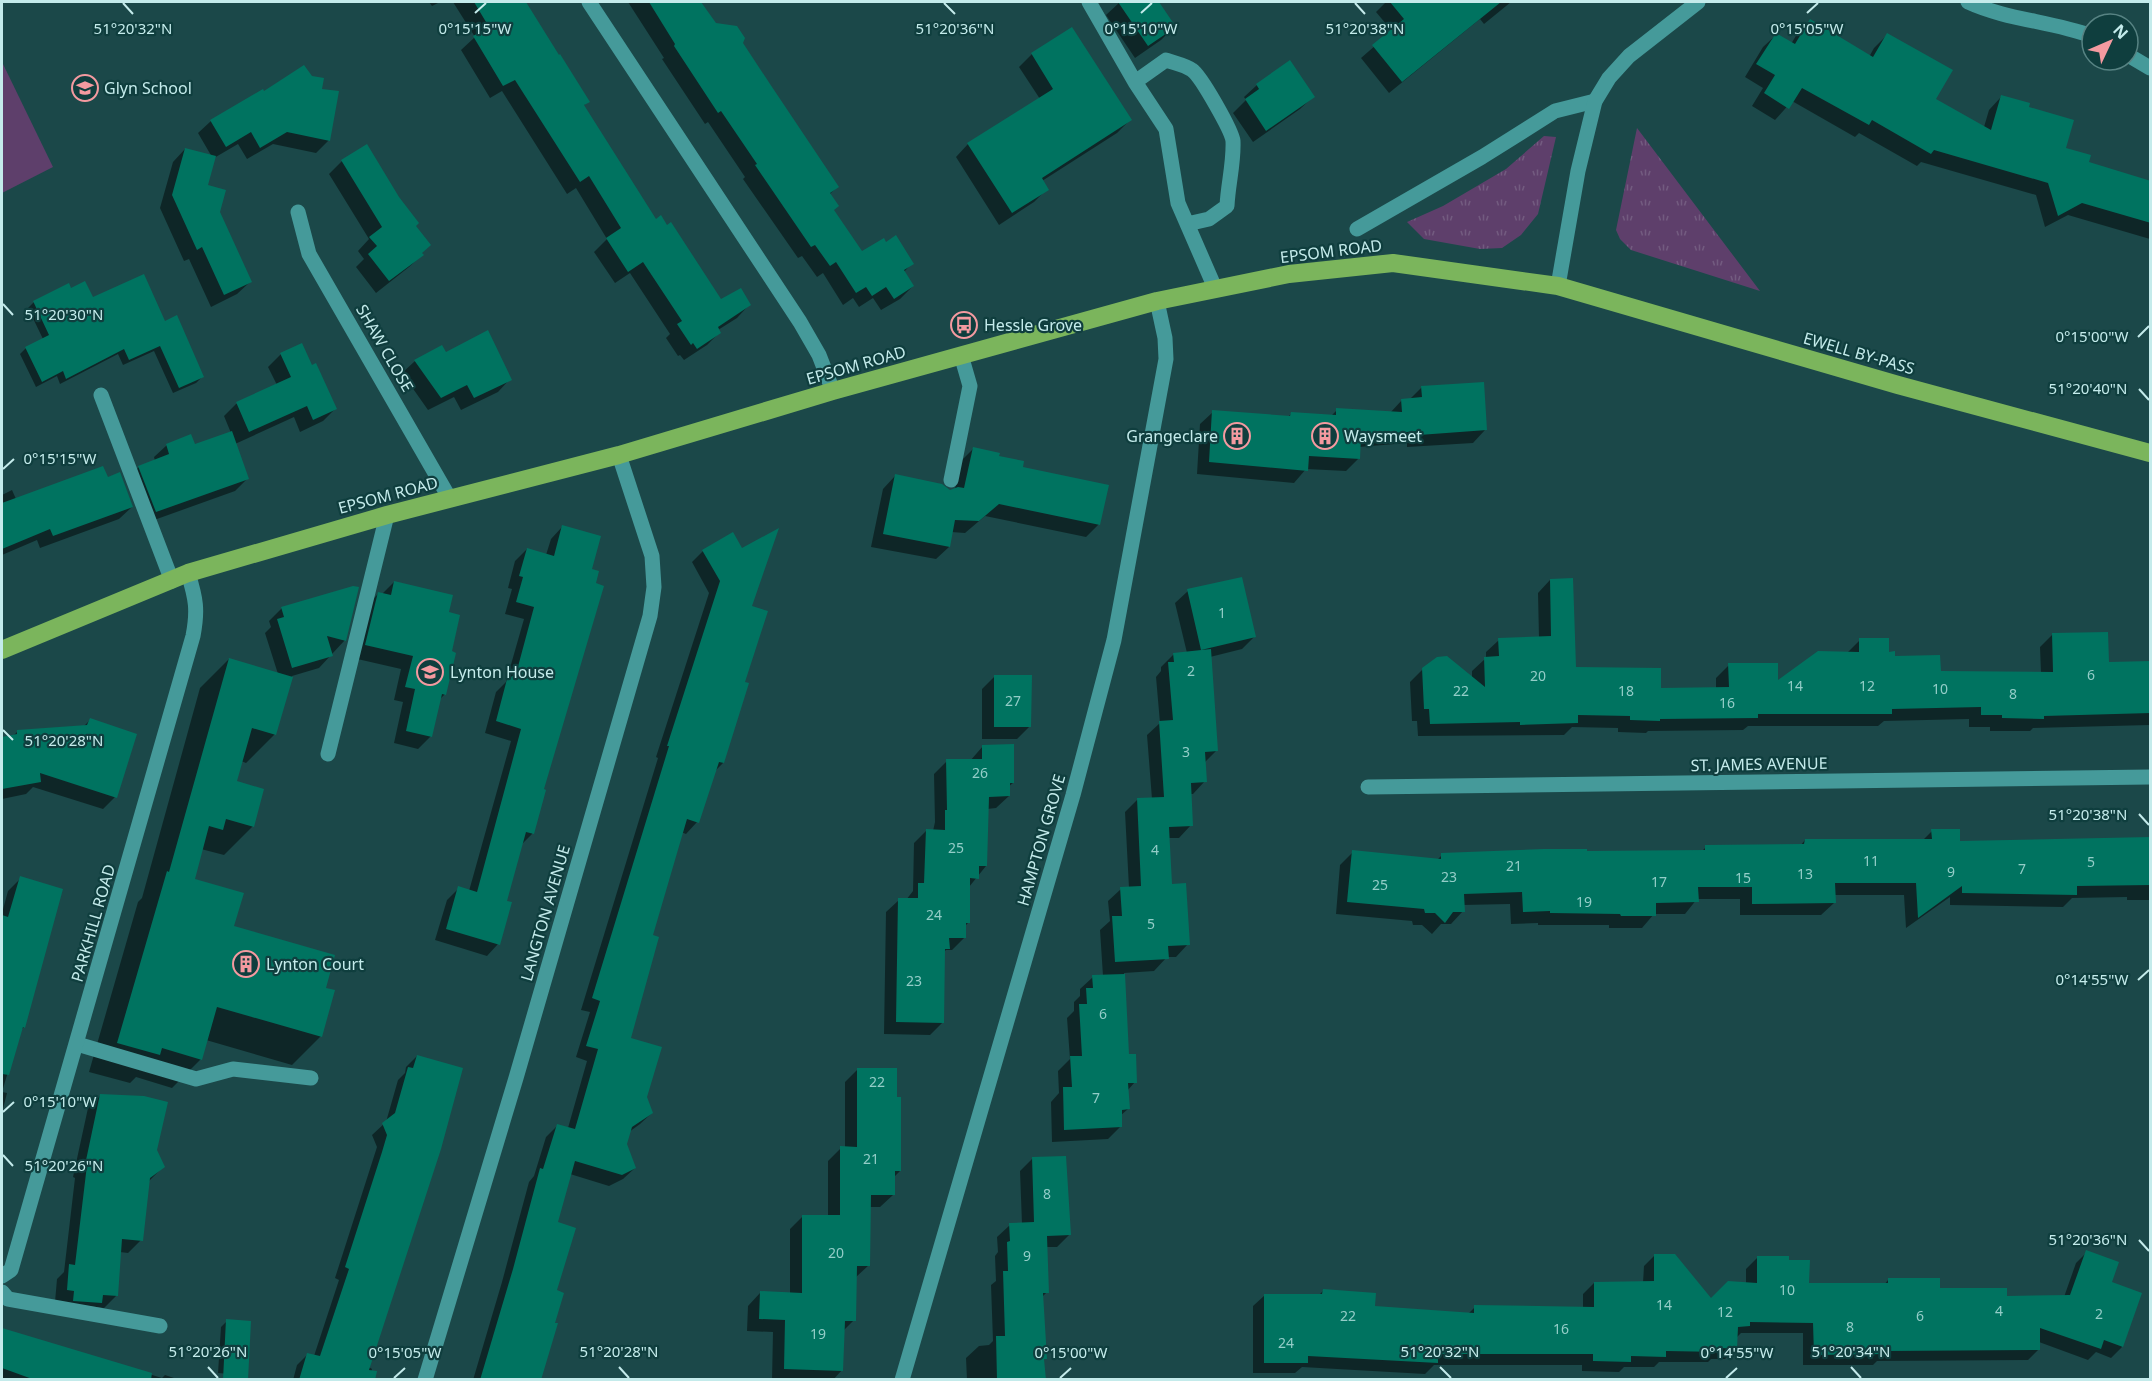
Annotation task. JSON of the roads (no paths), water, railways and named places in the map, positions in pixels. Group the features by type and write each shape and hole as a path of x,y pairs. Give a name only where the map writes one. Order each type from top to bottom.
{"highway":[{"name":"EPSOM ROAD","path":"2,650 180,577 387,514 619,455 1157,301 1289,274 1393,263 1558,286"},
{"name":"EWELL BY-PASS","path":"1558,286 1898,385 2151,453"}],"street":[{"path":"589,2 800,322 819,355 833,392"},
{"path":"1089,2 1135,82 1166,129 1178,203 1215,288"},
{"path":"1558,286 1578,171 1595,101 1609,78 1629,56 1698,2"},
{"path":"1968,2 1998,14 2050,23 2080,32"},
{"path":"1135,82 1166,60 1192,70 1208,89 1233,138 1233,159 1228,180 1227,206 1209,219 1187,224"},
{"name":"EPSOM ROAD","path":"1357,229 1482,157 1556,111 1595,101"},
{"name":"SHAW CLOSE","path":"298,212 309,254 450,499"},
{"name":"HAMPTON GROVE","path":"902,1380 1073,795 1114,640 1166,359 1166,338 1157,301"},
{"path":"951,480 970,386 961,356"},
{"name":"PARKHILL ROAD","path":"2,1276 11,1270 196,620 196,598 180,577 101,395"},
{"name":"LANGTON AVENUE","path":"425,1380 650,616 654,587 652,556 619,455"},
{"path":"328,754 387,514"},
{"name":"ST. JAMES AVENUE","path":"1368,787 2151,777"},
{"path":"77,1044 196,1079 233,1069 311,1078"},
{"path":"2,1292 8,1299 160,1326"}],"place":[{"name":"Glyn School","path":"85,88"},
{"name":"Hessle Grove","path":"964,325"},
{"name":"Grangeclare","path":"1237,436"},
{"name":"Waysmeet","path":"1325,436"},
{"name":"Lynton House","path":"430,672"},
{"name":"Lynton Court","path":"246,964"}]}
